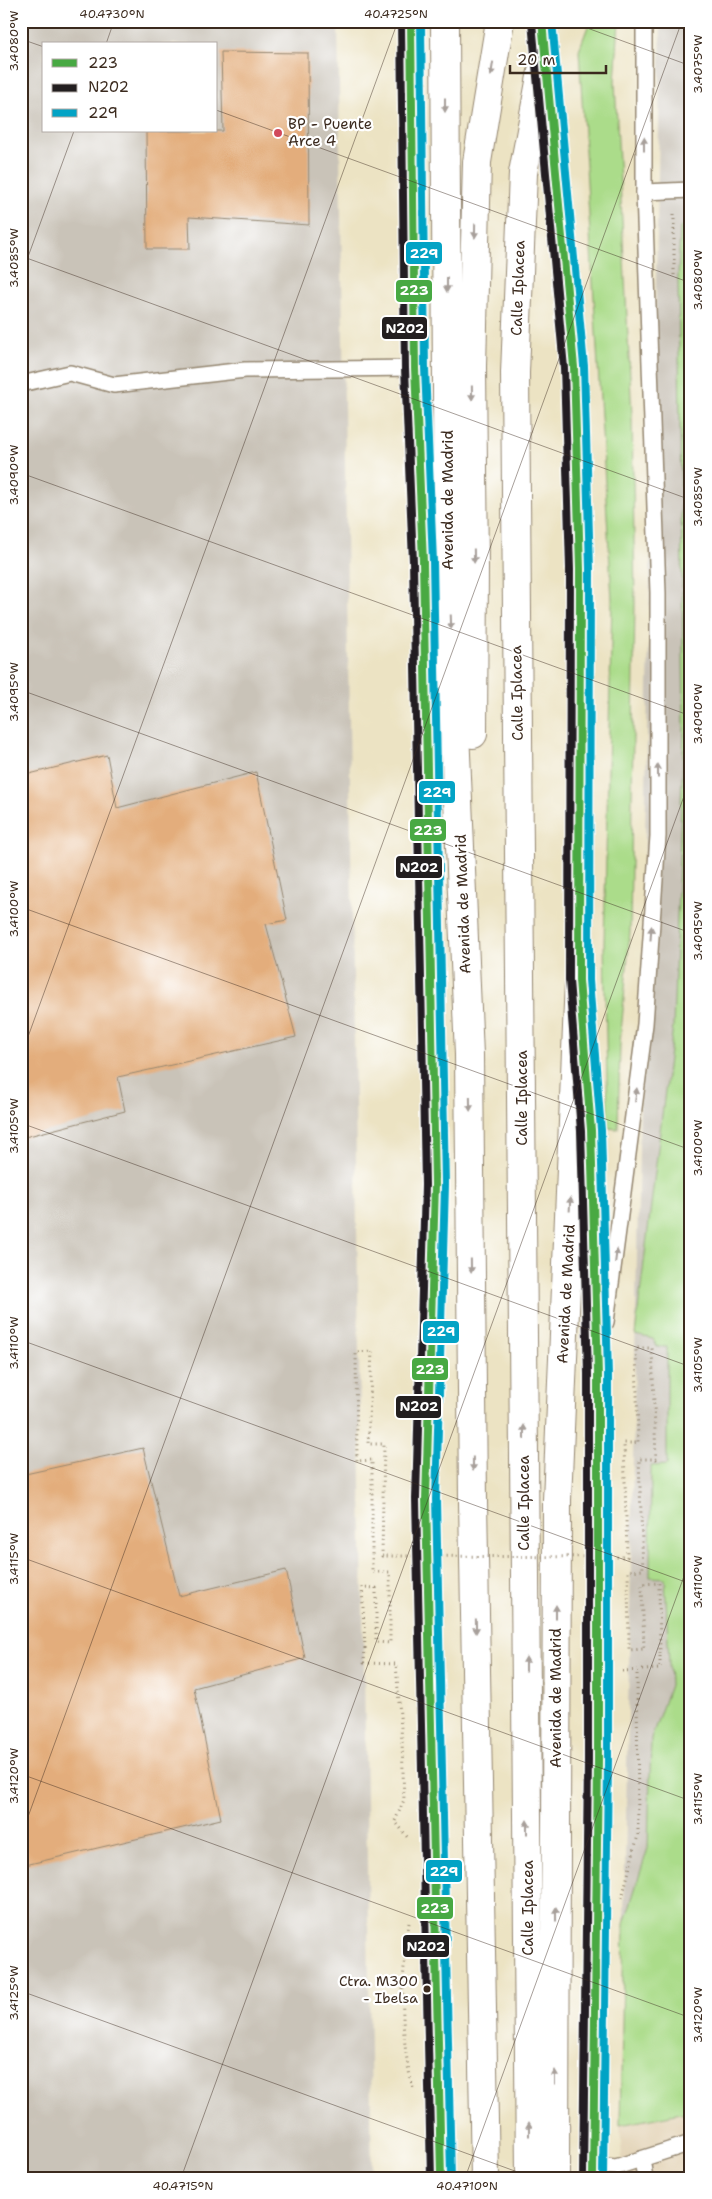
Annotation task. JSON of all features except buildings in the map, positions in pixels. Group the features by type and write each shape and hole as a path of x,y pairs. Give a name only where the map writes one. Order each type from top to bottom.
{"main road":[{"name":"Avenida de Madrid","path":"445,21 448,569 469,1055 485,2178"},
{"path":"469,1055 474,568 472,367 477,162 500,21"},
{"name":"Avenida de Madrid","path":"542,21 574,367 580,569 580,980 557,1500 555,2178"},
{"name":"Calle Iplacea","path":"530,2178 515,382 523,173 552,21"},
{"path":"580,980 591,1130 598,1374"}],"lane":[{"path":"411,21 415,368 423,572 435,1185 426,1499 441,2178"},
{"path":"644,21 644,192 658,593 658,836 645,1024 613,1278 598,1374 598,1760 593,2171 616,2167 691,2144"},
{"path":"644,192 691,190"},
{"path":"21,384 70,373 114,385 245,370 415,368"},
{"path":"642,2159 645,2178"}],"path":[{"path":"410,1840 395,1821 404,1800 396,1664 364,1663 362,1587 376,1588 376,1642 390,1643 390,1572 372,1572 372,1460 356,1461 356,1352 372,1351 368,1444 384,1444 382,1556 626,1557 624,1443 638,1443 636,1348 652,1348 656,1459 639,1460 643,1570 628,1571 629,1650 644,1649 642,1584 659,1583 660,1654"},
{"path":"622,1899 638,1835 637,1670"},
{"path":"410,1920 402,1987 407,2066 415,2094"}],"shaded area":[{"path":"21,21 338,21 372,2178 21,2178"},
{"path":"661,21 691,21 691,2111 620,2125"},
{"path":"691,2111 691,2178 623,2178 620,2125"}],"green space":[{"path":"590,21 619,21 615,82 632,416 635,602 630,932 620,1044 618,1129 608,1128 604,944 612,599 579,50"},
{"path":"690,218 691,2111 620,2125 624,1924 648,1848 651,1739 670,1685 665,1578 650,1577 651,1466 667,1465 667,1347 657,1347 653,1339 635,1335 673,1026 684,726 678,279 680,228"}],"transit line":[{"name":"N202","path":"401,21 405,368 413,562 425,1185 416,1499 431,2178"},
{"name":"223","path":"411,21 415,368 423,562 435,1185 426,1499 441,2178"},
{"name":"229","path":"421,21 425,368 433,562 445,1185 436,1499 451,2178"},
{"name":"223","path":"542,21 574,367 580,569 579,980 591,1130 598,1374 598,1760 593,2178"},
{"name":"229","path":"552,21 584,366 590,569 589,980 601,1130 608,1374 608,1760 603,2178"},
{"name":"N202","path":"532,22 564,368 570,569 569,980 581,1131 588,1374 588,1760 583,2178"}],"place":[{"name":"BP - Puente Arce 4","path":"278,133"},
{"name":"Ctra. M300 - Ibelsa","path":"427,1989"}]}
